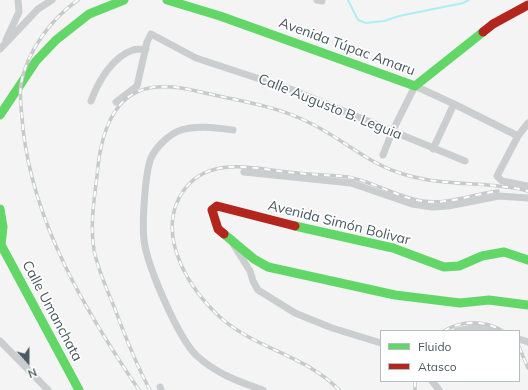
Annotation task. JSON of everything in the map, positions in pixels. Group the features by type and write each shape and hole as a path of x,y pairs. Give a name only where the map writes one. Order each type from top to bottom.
{"street":[{"path":"1,48 19,12 18,0"},
{"path":"1,48 38,8 52,0"},
{"path":"0,115 36,61 56,40 89,14 124,0"},
{"name":"Avenida Túpac Amaru","path":"168,0 220,16 415,86 515,134"},
{"path":"383,155 392,132 415,86 493,24 528,5"},
{"name":"Calle Augusto B. Leguia","path":"146,49 151,34 196,58 290,89 465,162"},
{"path":"91,100 98,82 120,58 133,50 146,49 137,86 116,102"},
{"path":"433,149 454,104"},
{"path":"528,123 515,134 498,176 502,181 528,186"},
{"path":"233,130 200,128 181,130 168,138 155,150 150,160 143,213 144,240 146,254 165,301 188,346 206,364 232,378 263,390"},
{"path":"244,172 351,183 412,204 432,207 448,206 499,196 528,198"},
{"name":"Avenida Simón Bolivar","path":"230,239 218,229 212,210 217,206 266,220 393,248 444,267 459,266 482,256 504,252 528,260"},
{"path":"0,208 1,239"},
{"name":"Calle Umanchata","path":"1,239 79,390"},
{"path":"230,239 254,259 268,266 395,295 460,303 489,300 528,305"},
{"path":"230,239 250,271 258,290 295,313 332,328 380,344"},
{"path":"250,271 254,259"},
{"path":"462,330 477,327 490,330"},
{"path":"0,341 48,390"},
{"path":"433,382 439,390"}],"waterway":[{"path":"348,0 358,20 366,23 384,21 399,16 463,3 469,0"}],"railway":[{"path":"78,0 59,16 50,26 35,48 29,60 24,72 20,90 23,129 29,165 38,199 65,266 100,330 139,390"},
{"path":"150,390 131,350 100,272 94,250 92,232 99,161 105,132 111,118 119,106 129,97 141,90 157,87 180,88 266,106 288,113 310,123 332,135 374,162 397,172 430,180 495,186 528,191"},
{"path":"339,390 326,378 297,360 250,338 235,329 209,307 198,293 180,263 172,231 174,214 179,198 186,188 194,179 204,173 226,167 236,167 348,177 367,182 413,199 432,202 441,202 498,191"},
{"path":"446,330 466,323 481,323 501,330"},
{"path":"520,349 528,368"},
{"path":"415,382 415,390"}],"traffic: fast":[{"path":"0,115 36,61 56,40 89,14 124,0"},
{"path":"167,0 220,16 415,86 483,32"},
{"path":"0,209 3,227 1,245"},
{"path":"295,226 393,248 444,267 459,266 482,256 504,252 528,260"},
{"path":"224,234 254,259 268,267 395,295 460,303 489,300 528,305"},
{"path":"0,243 79,390"}],"traffic: jam":[{"path":"483,32 493,24 528,5"},
{"path":"224,234 218,229 212,210 217,206 295,226"}]}
